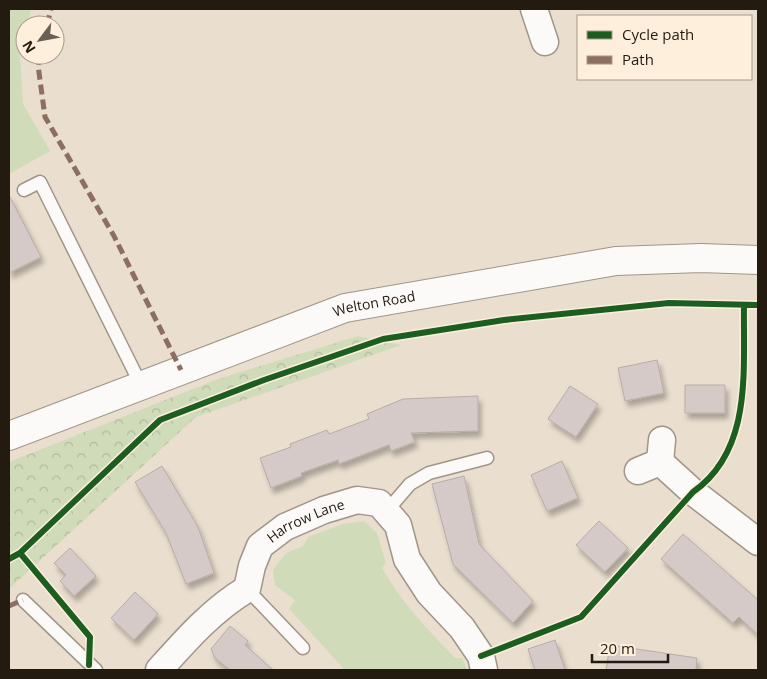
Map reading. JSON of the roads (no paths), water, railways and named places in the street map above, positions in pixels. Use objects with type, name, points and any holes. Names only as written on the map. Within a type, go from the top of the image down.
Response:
[{"type":"street","points":[[534,9],[545,42]]},
{"type":"street","name":"Welton Road","points":[[9,436],[345,308],[616,261],[701,258],[758,260]]},
{"type":"street","points":[[654,458],[693,492],[758,542]]},
{"type":"street","name":"Harrow Lane","points":[[247,589],[252,566],[260,546],[285,527],[356,500],[378,503],[398,525],[407,559],[429,593],[462,628],[481,656],[484,670]]},
{"type":"street","points":[[159,670],[195,631],[226,602],[247,589]]},
{"type":"lane","points":[[24,190],[40,182],[141,385]]},
{"type":"lane","points":[[386,512],[410,484],[429,473],[487,458]]},
{"type":"lane","points":[[247,589],[303,648]]},
{"type":"lane","points":[[23,600],[96,670]]}]
